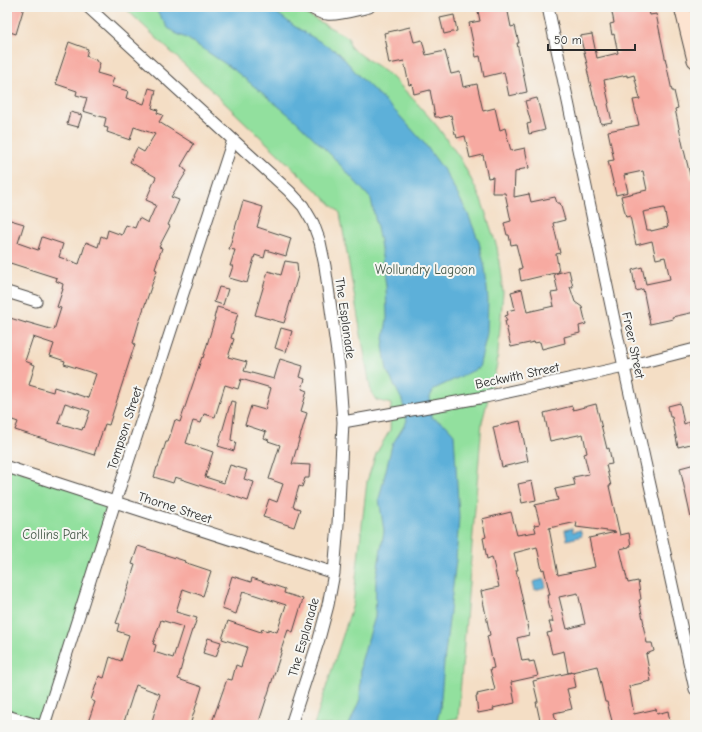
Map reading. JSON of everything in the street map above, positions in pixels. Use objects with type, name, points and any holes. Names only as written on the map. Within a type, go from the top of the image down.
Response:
[{"type":"main road","points":[[682,7],[695,60]]},
{"type":"street","name":"The Esplanade","points":[[88,7],[289,191],[302,206],[313,223],[320,242],[325,266],[339,367],[343,422],[338,517],[334,573],[328,604],[319,639],[292,725]]},
{"type":"street","points":[[309,7],[321,13],[327,14],[369,7]]},
{"type":"street","name":"Freer Street","points":[[548,7],[624,366],[695,689]]},
{"type":"street","name":"Tompson Street","points":[[44,725],[114,502],[233,140]]},
{"type":"street","points":[[7,292],[36,302]]},
{"type":"street","name":"Beckwith Street","points":[[343,422],[485,397],[695,349]]},
{"type":"street","name":"Thorne Street","points":[[7,467],[334,573]]},
{"type":"street","points":[[7,716],[37,725]]},
{"type":"green space","name":"Wollundry Lagoon","points":[[124,7],[293,7],[349,38],[351,48],[390,75],[437,126],[460,158],[482,202],[497,247],[503,292],[497,365],[482,422],[458,718],[448,720],[447,725],[314,725],[353,604],[367,481],[376,454],[390,430],[391,404],[376,400],[371,392],[340,213]]},
{"type":"green space","name":"Collins Park","points":[[7,467],[115,502],[44,725],[7,716]]},
{"type":"water","name":"Wollundry Lagoon","points":[[154,7],[269,7],[294,26],[339,53],[359,76],[398,114],[424,143],[446,173],[468,214],[479,242],[485,268],[488,299],[487,333],[479,368],[434,389],[430,397],[431,417],[446,425],[454,434],[459,517],[456,560],[440,709],[436,725],[349,725],[360,699],[361,662],[375,617],[376,579],[384,531],[379,499],[392,445],[407,421],[402,400],[387,371],[383,346],[387,318],[386,286],[380,242],[371,199],[332,156],[294,119],[233,69],[188,39],[168,28]]},
{"type":"water","points":[[572,528],[573,532],[580,530],[582,536],[567,540],[565,530]]},
{"type":"water","points":[[544,579],[546,587],[535,590],[533,582]]},
{"type":"building","points":[[10,7],[24,7],[16,34],[7,31],[7,16]]},
{"type":"building","points":[[492,7],[507,7],[511,27],[515,26],[527,92],[509,96],[504,72],[484,77],[480,56],[476,57],[469,23],[480,21],[478,11]]},
{"type":"building","points":[[611,7],[648,7],[650,15],[656,14],[672,91],[674,91],[678,108],[675,109],[683,146],[691,179],[695,178],[695,312],[650,324],[643,289],[636,291],[632,270],[642,267],[646,284],[670,279],[665,257],[656,259],[652,241],[636,245],[630,216],[626,217],[621,196],[647,190],[643,171],[624,175],[628,192],[616,195],[608,161],[614,160],[608,131],[639,125],[633,100],[640,99],[634,75],[604,80],[612,122],[601,124],[580,36],[592,34],[597,58],[618,53],[610,24],[614,23]],"holes":[[[664,208],[668,227],[651,231],[647,230],[643,212]]]},
{"type":"building","points":[[454,15],[457,31],[444,34],[440,18]]},
{"type":"building","points":[[410,27],[414,42],[422,40],[426,55],[445,51],[451,74],[460,72],[463,87],[477,84],[483,111],[495,108],[500,130],[505,128],[511,151],[525,148],[529,168],[515,172],[514,197],[529,194],[531,202],[555,197],[557,203],[560,203],[565,220],[553,223],[560,253],[556,254],[559,272],[521,281],[519,269],[522,268],[516,244],[511,245],[504,223],[511,221],[505,193],[492,193],[493,177],[488,178],[483,155],[470,158],[465,136],[457,138],[451,115],[440,118],[435,117],[430,90],[414,94],[412,84],[409,85],[404,61],[389,64],[384,33]]},
{"type":"building","points":[[69,42],[88,49],[86,56],[100,63],[97,73],[114,78],[111,86],[128,91],[126,98],[144,104],[149,88],[156,90],[152,108],[158,110],[157,113],[163,115],[159,122],[194,144],[181,166],[187,171],[171,197],[179,200],[168,225],[170,226],[159,247],[162,248],[155,269],[157,270],[139,322],[133,343],[135,344],[109,425],[105,424],[94,455],[15,430],[18,422],[7,418],[7,317],[54,330],[61,308],[57,307],[63,289],[63,284],[56,281],[57,278],[7,262],[7,219],[24,224],[18,243],[38,250],[42,237],[63,244],[59,257],[79,264],[86,242],[98,247],[101,236],[106,238],[108,230],[122,235],[126,225],[135,228],[139,218],[148,223],[156,205],[146,200],[156,177],[130,162],[137,148],[144,152],[155,134],[134,127],[130,140],[107,132],[108,128],[104,127],[106,118],[83,111],[87,98],[76,95],[77,91],[56,84]],"holes":[[[33,337],[54,344],[50,356],[65,361],[64,364],[96,374],[88,398],[54,387],[53,392],[29,385],[35,365],[25,361]],[[65,403],[90,411],[82,430],[58,423]]]},
{"type":"building","points":[[537,98],[545,130],[529,134],[527,124],[531,123],[525,101]]},
{"type":"building","points":[[70,112],[82,115],[78,127],[67,124]]},
{"type":"building","points":[[243,201],[263,207],[257,227],[291,238],[286,256],[266,250],[264,258],[255,255],[247,283],[229,278],[233,266],[230,266],[235,250],[229,249]]},
{"type":"building","points":[[285,261],[297,263],[298,276],[284,323],[255,315],[268,271],[281,275]]},
{"type":"building","points":[[569,270],[573,287],[570,287],[575,302],[582,307],[586,324],[579,326],[580,333],[564,337],[565,343],[542,349],[540,342],[511,347],[505,316],[508,315],[507,311],[515,309],[511,292],[522,289],[527,312],[554,306],[551,293],[558,292],[554,274]]},
{"type":"building","points":[[219,287],[228,289],[223,305],[214,302]]},
{"type":"building","points":[[217,307],[238,313],[231,338],[234,339],[228,357],[247,362],[244,371],[274,379],[280,359],[303,366],[300,377],[305,379],[302,389],[307,391],[301,411],[307,413],[292,464],[310,465],[309,478],[305,478],[302,487],[299,486],[293,507],[300,509],[294,527],[263,517],[269,499],[277,502],[283,484],[269,479],[280,445],[264,438],[266,432],[245,425],[251,406],[265,410],[271,388],[241,379],[238,389],[225,385],[215,417],[204,414],[201,423],[193,421],[186,443],[213,452],[205,477],[224,483],[230,465],[247,470],[244,479],[254,482],[248,501],[175,477],[173,483],[154,477],[175,420],[180,422],[202,357],[203,358]]},
{"type":"building","points":[[281,328],[292,331],[286,352],[275,348]]},
{"type":"building","points":[[231,401],[236,402],[231,440],[236,442],[234,451],[218,446]]},
{"type":"building","points":[[680,403],[684,424],[689,422],[690,425],[693,425],[695,443],[678,447],[672,417],[670,417],[668,406]]},
{"type":"building","points":[[596,404],[607,449],[609,448],[612,464],[606,465],[620,535],[629,533],[631,546],[620,549],[628,583],[638,581],[641,599],[639,600],[647,643],[652,643],[654,651],[646,654],[651,681],[629,686],[634,714],[656,709],[657,714],[668,711],[670,722],[668,722],[669,725],[613,725],[607,702],[605,702],[597,666],[568,673],[564,651],[552,654],[547,633],[552,632],[549,622],[553,622],[547,595],[550,595],[537,547],[514,553],[529,635],[517,638],[522,661],[534,661],[538,676],[511,682],[515,703],[493,708],[494,710],[478,713],[477,694],[495,690],[490,669],[494,668],[487,636],[490,635],[481,591],[499,587],[492,557],[487,559],[483,538],[486,537],[482,519],[511,512],[517,535],[536,532],[534,525],[540,524],[535,505],[558,500],[555,489],[575,485],[573,477],[589,474],[584,454],[587,453],[583,434],[550,441],[544,413],[572,406],[573,410]],"holes":[[[577,522],[576,527],[616,532],[589,538],[595,567],[558,575],[549,528]],[[578,593],[585,624],[567,629],[559,597]]]},
{"type":"building","points":[[520,421],[528,461],[502,467],[493,427]]},
{"type":"building","points":[[695,464],[695,518],[691,518],[680,468]]},
{"type":"building","points":[[532,481],[536,500],[522,503],[518,484]]},
{"type":"building","points":[[138,546],[211,571],[203,596],[183,589],[176,612],[197,618],[182,661],[178,679],[202,687],[190,725],[166,725],[152,721],[160,694],[136,685],[123,725],[87,725],[95,702],[91,700],[99,676],[104,678],[110,657],[121,661],[129,635],[117,631],[119,624],[116,623],[135,565],[132,564]],"holes":[[[161,620],[183,627],[173,658],[154,652],[156,645],[153,644]]]},
{"type":"building","points":[[232,576],[251,582],[252,578],[285,589],[284,593],[303,599],[293,632],[288,630],[258,725],[211,725],[227,679],[232,680],[236,665],[241,667],[247,647],[222,639],[228,621],[261,632],[262,629],[268,631],[268,629],[277,632],[286,605],[243,591],[236,614],[222,609]]},
{"type":"building","points":[[208,638],[221,642],[216,657],[203,653]]},
{"type":"building","points":[[573,672],[576,687],[567,689],[572,709],[554,713],[557,725],[541,725],[533,681]]}]
